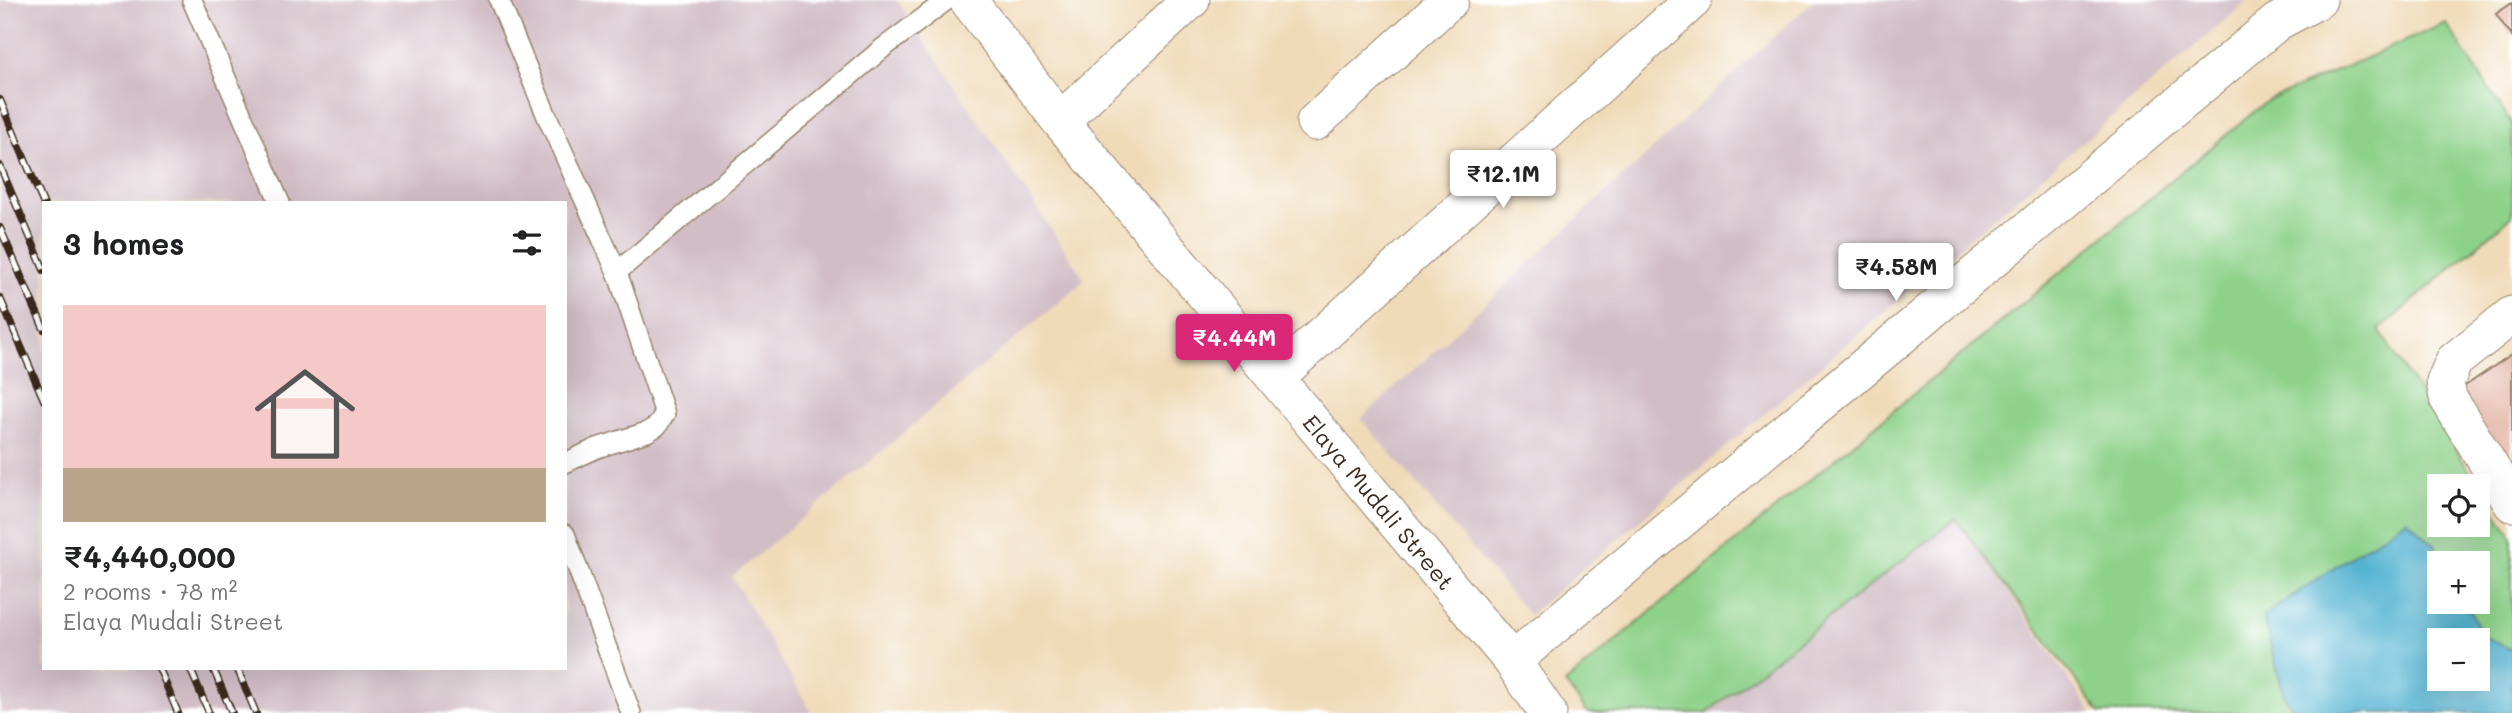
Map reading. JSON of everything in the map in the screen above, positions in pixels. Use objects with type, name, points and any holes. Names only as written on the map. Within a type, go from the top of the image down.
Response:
[{"type":"street","name":"Elaya Mudali Street","points":[[968,0],[1059,121],[1512,662],[1548,713]]},
{"type":"street","points":[[1059,121],[1191,0]]},
{"type":"street","points":[[1315,122],[1450,0]]},
{"type":"street","points":[[1275,378],[1693,0]]},
{"type":"street","points":[[1512,662],[2277,22],[2318,0]]},
{"type":"street","points":[[2512,315],[2454,361],[2445,382],[2448,398],[2512,503]]},
{"type":"lane","points":[[192,0],[279,201]]},
{"type":"lane","points":[[499,0],[546,114],[617,272],[664,414],[657,426],[647,432],[567,462]]},
{"type":"lane","points":[[617,272],[883,48],[947,0]]},
{"type":"lane","points":[[567,539],[631,713]]},
{"type":"shaded area","points":[[0,0],[897,0],[1085,280],[732,577],[812,713],[0,713]]},
{"type":"shaded area","points":[[1814,0],[2249,0],[1529,615],[1361,419]]},
{"type":"shaded area","points":[[1957,519],[2092,713],[1706,713]]},
{"type":"green space","points":[[2446,23],[2512,124],[2512,216],[2379,330],[2472,474],[2427,474],[2427,537],[2490,537],[2490,503],[2512,537],[2512,713],[2100,713],[1956,519],[1706,713],[1588,713],[1565,683],[2267,101]]},
{"type":"water","points":[[2407,519],[2435,546],[2435,551],[2427,551],[2427,614],[2472,614],[2479,628],[2427,628],[2427,691],[2490,691],[2490,639],[2512,650],[2512,713],[2296,713],[2285,698],[2263,616]]},
{"type":"building","points":[[2512,3],[2512,37],[2496,14]]},
{"type":"building","points":[[2512,354],[2512,471],[2458,391]]},
{"type":"railway","points":[[0,100],[42,201]]},
{"type":"railway","points":[[0,166],[42,265]]},
{"type":"railway","points":[[0,228],[42,324]]},
{"type":"railway","points":[[0,298],[42,395]]},
{"type":"railway","points":[[160,670],[178,713]]},
{"type":"railway","points":[[191,670],[209,713]]},
{"type":"railway","points":[[214,670],[232,713]]},
{"type":"railway","points":[[238,670],[256,713]]}]
